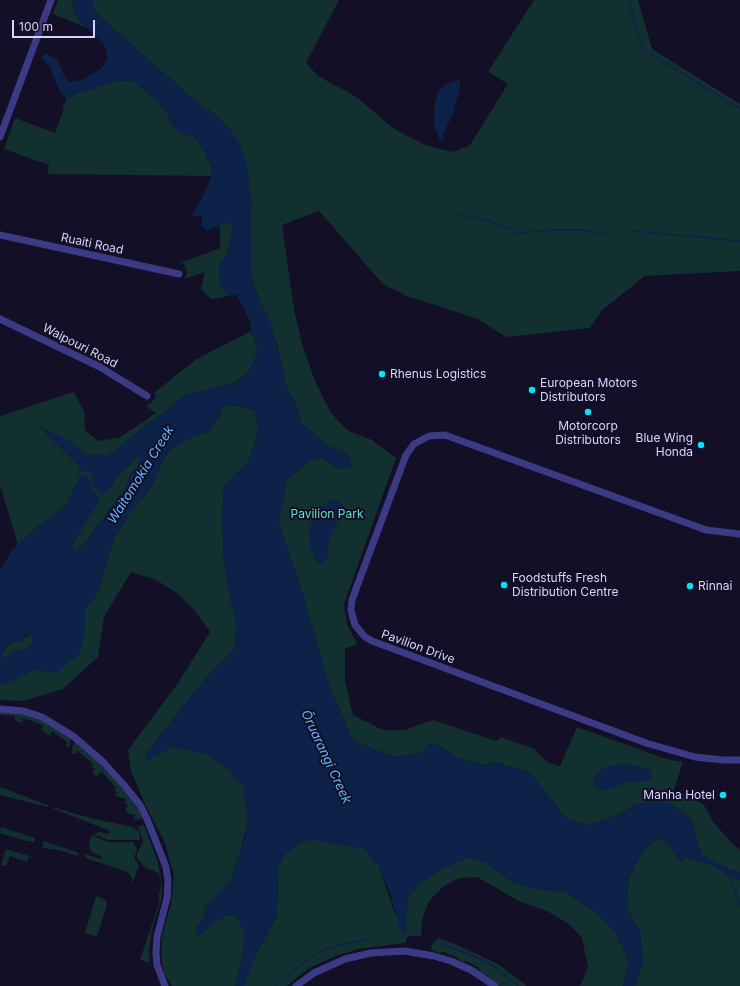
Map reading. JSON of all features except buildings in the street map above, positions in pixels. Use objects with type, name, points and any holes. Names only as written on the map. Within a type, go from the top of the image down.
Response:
[{"type":"street","points":[[0,137],[51,0]]},
{"type":"street","name":"Ruaiti Road","points":[[0,235],[179,274]]},
{"type":"street","name":"Waipouri Road","points":[[0,319],[100,367],[147,396]]},
{"type":"street","name":"Pavilion Drive","points":[[740,534],[706,530],[446,435],[429,436],[414,444],[406,454],[354,595],[351,610],[355,625],[364,636],[372,641],[646,742],[695,756],[723,760],[740,760]]},
{"type":"street","points":[[0,708],[24,711],[42,717],[73,736],[103,762],[140,805],[148,819],[166,867],[168,881],[167,898],[157,936],[156,953],[157,965],[165,986]]},
{"type":"street","points":[[296,986],[314,974],[345,959],[370,953],[393,951],[421,953],[451,961],[470,970],[495,986]]},
{"type":"green space","points":[[58,0],[73,0],[72,6],[78,19],[87,28],[53,14]]},
{"type":"green space","name":"Pavilion Park","points":[[93,0],[339,0],[306,63],[318,76],[358,98],[394,129],[428,146],[453,152],[470,145],[508,84],[488,72],[534,0],[638,0],[652,49],[740,104],[740,271],[645,276],[601,311],[590,328],[506,337],[478,319],[407,296],[383,284],[319,211],[282,225],[294,309],[302,344],[315,381],[330,411],[338,421],[349,431],[372,440],[396,458],[344,604],[347,624],[357,644],[345,649],[345,682],[353,715],[383,730],[404,730],[433,720],[496,741],[501,737],[534,749],[547,762],[560,766],[577,727],[666,759],[683,762],[674,790],[694,798],[704,805],[713,822],[740,850],[740,873],[702,855],[695,836],[694,826],[690,818],[672,805],[642,803],[615,816],[587,826],[566,818],[530,773],[495,762],[485,765],[471,762],[456,757],[439,746],[419,754],[393,757],[353,741],[329,685],[300,585],[278,522],[287,480],[311,459],[322,458],[341,470],[350,456],[328,446],[302,423],[294,399],[287,390],[277,344],[251,278],[250,190],[215,114],[199,104],[100,17],[93,8]]},
{"type":"green space","points":[[118,80],[133,81],[154,98],[167,113],[171,124],[182,134],[191,135],[198,141],[211,165],[211,176],[47,174],[49,165],[4,149],[15,118],[55,133],[64,109],[62,108],[67,99],[77,93]]},
{"type":"green space","points":[[227,223],[233,227],[229,248],[224,259],[220,262],[219,270],[219,278],[228,296],[211,299],[201,289],[205,272],[184,279],[187,273],[186,268],[183,263],[180,263],[220,248],[220,230],[219,227],[216,226]]},
{"type":"green space","points":[[251,331],[257,349],[257,354],[248,373],[232,384],[184,395],[165,412],[143,427],[116,450],[107,455],[89,455],[61,436],[40,427],[78,465],[79,470],[90,472],[92,476],[92,483],[111,487],[116,478],[137,457],[141,455],[140,464],[137,469],[130,474],[127,487],[82,546],[78,549],[74,549],[72,546],[86,521],[91,487],[89,481],[79,476],[79,479],[65,506],[35,529],[18,545],[0,485],[0,416],[74,392],[84,411],[85,430],[98,441],[119,438],[156,413],[146,406],[152,402],[156,396],[154,393],[195,360]]},
{"type":"green space","points":[[224,405],[239,406],[255,411],[258,431],[248,464],[236,473],[224,487],[222,517],[224,560],[237,626],[234,649],[210,673],[147,752],[146,759],[174,747],[204,753],[223,764],[244,787],[248,822],[230,882],[205,907],[204,918],[196,928],[198,935],[218,920],[225,916],[232,915],[238,919],[245,933],[242,960],[235,986],[172,986],[164,973],[161,955],[162,935],[171,905],[174,876],[165,843],[144,802],[131,771],[128,750],[178,683],[210,632],[195,611],[177,593],[156,580],[131,572],[104,617],[98,657],[63,689],[23,701],[0,700],[0,685],[35,669],[56,673],[85,634],[85,610],[99,590],[113,541],[130,512],[150,490],[164,458],[178,443],[208,431],[218,418]]},
{"type":"green space","points":[[30,634],[32,635],[33,639],[26,650],[12,653],[9,657],[3,657],[2,653],[11,642],[21,641]]},
{"type":"green space","points":[[0,710],[34,716],[55,727],[71,739],[69,747],[65,746],[68,743],[52,731],[50,735],[44,733],[41,729],[43,725],[23,718],[22,723],[15,721],[15,716],[0,715]]},
{"type":"green space","points":[[74,742],[113,777],[140,812],[142,817],[141,819],[134,820],[135,815],[125,812],[128,804],[124,803],[126,799],[115,796],[117,792],[114,791],[116,788],[102,772],[97,776],[93,774],[94,768],[91,767],[93,764],[78,751],[75,754],[71,753]]},
{"type":"green space","points":[[0,787],[50,806],[47,807],[0,795]]},
{"type":"green space","points":[[53,807],[90,818],[133,827],[139,832],[140,839],[108,840],[93,834],[100,832],[109,834],[110,831],[54,809]]},
{"type":"green space","points":[[144,825],[158,862],[162,886],[161,901],[152,929],[149,951],[150,963],[140,960],[160,900],[158,899],[161,883],[159,873],[146,868],[137,859],[137,854],[143,841],[137,827]]},
{"type":"green space","points":[[1,827],[35,838],[34,842],[0,833]]},
{"type":"green space","points":[[92,835],[108,842],[134,843],[137,850],[134,858],[139,865],[132,884],[132,877],[127,872],[86,858],[84,854],[101,859],[102,857],[93,853],[90,849],[89,841]]},
{"type":"green space","points":[[659,838],[668,843],[680,862],[687,857],[714,866],[740,880],[740,986],[635,986],[643,963],[640,932],[626,907],[629,878],[643,850]]},
{"type":"green space","points":[[310,839],[363,848],[379,866],[395,914],[398,913],[408,897],[423,881],[444,868],[469,857],[487,863],[511,881],[536,889],[564,892],[592,909],[614,930],[629,961],[623,986],[580,986],[588,967],[582,938],[569,924],[547,911],[519,901],[477,877],[460,878],[445,885],[429,901],[422,920],[421,936],[408,936],[405,943],[359,949],[336,956],[309,968],[287,986],[243,986],[255,956],[276,918],[278,897],[277,869],[286,852]]},
{"type":"green space","points":[[44,841],[79,853],[78,856],[58,850],[42,848]]},
{"type":"green space","points":[[6,849],[32,857],[29,857],[27,862],[10,856],[6,867],[1,865]]},
{"type":"green space","points":[[96,896],[106,900],[107,904],[97,937],[85,933]]},
{"type":"green space","points":[[438,938],[498,964],[527,986],[500,986],[480,971],[479,968],[466,961],[464,962],[443,952],[439,953],[431,950],[432,945]]},
{"type":"water","points":[[73,0],[93,0],[93,8],[100,17],[199,104],[215,114],[227,125],[240,145],[248,169],[250,190],[251,278],[271,324],[287,390],[294,399],[302,423],[328,446],[350,456],[352,466],[341,470],[322,458],[311,459],[287,480],[278,522],[300,585],[329,685],[353,741],[393,757],[419,754],[429,743],[439,746],[456,757],[471,762],[485,765],[495,762],[530,773],[566,818],[587,826],[615,816],[642,803],[659,801],[672,805],[690,818],[694,826],[695,836],[702,855],[740,873],[740,880],[714,866],[688,857],[681,863],[668,843],[659,838],[643,850],[629,878],[626,907],[640,932],[643,963],[635,986],[623,986],[629,961],[614,930],[592,909],[564,892],[536,889],[511,881],[487,863],[469,857],[444,868],[423,881],[408,897],[406,934],[402,932],[399,927],[391,896],[379,866],[363,848],[310,839],[286,852],[277,869],[278,897],[276,918],[255,956],[243,986],[235,986],[242,960],[245,933],[238,919],[232,915],[225,916],[198,935],[196,928],[204,918],[205,907],[230,882],[244,840],[248,822],[244,787],[223,764],[204,753],[174,747],[146,760],[147,752],[210,673],[234,649],[237,626],[224,560],[222,516],[224,487],[236,473],[248,464],[258,431],[255,411],[239,406],[224,405],[218,418],[208,431],[178,443],[164,458],[150,490],[130,512],[113,541],[99,590],[85,610],[85,634],[80,653],[56,673],[35,669],[0,685],[0,571],[11,551],[35,529],[65,506],[79,479],[78,475],[88,476],[91,487],[100,499],[72,546],[74,549],[78,549],[82,546],[127,487],[130,474],[137,469],[140,464],[141,455],[137,457],[116,478],[111,487],[101,496],[92,483],[92,476],[90,473],[79,470],[78,465],[39,427],[61,436],[89,455],[107,455],[116,450],[143,427],[165,412],[184,395],[232,384],[242,378],[248,373],[257,354],[250,321],[237,295],[228,296],[219,278],[220,262],[224,259],[229,248],[233,227],[227,223],[224,223],[206,231],[202,226],[202,216],[192,216],[206,190],[211,176],[211,165],[198,141],[191,135],[182,134],[177,131],[171,124],[167,113],[154,98],[133,81],[118,80],[77,93],[67,99],[60,92],[49,65],[42,59],[45,53],[56,59],[59,62],[63,74],[70,82],[82,80],[101,69],[108,58],[104,44],[78,19],[72,5]],"holes":[[[26,635],[32,635],[33,639],[26,650],[17,650],[9,657],[3,657],[2,652],[8,644],[11,642],[21,642]]]},
{"type":"water","points":[[460,80],[460,88],[452,116],[443,134],[443,141],[439,139],[434,124],[435,102],[438,93],[444,85]]},
{"type":"water","points":[[331,500],[338,501],[343,506],[342,512],[329,541],[327,559],[320,565],[316,561],[310,547],[309,531],[314,516],[323,504]]},
{"type":"water","points":[[625,764],[640,766],[648,769],[652,772],[651,778],[648,781],[629,782],[603,791],[597,789],[594,785],[593,779],[597,773],[605,767]]},
{"type":"waterway","points":[[629,0],[641,46],[740,109]]},
{"type":"waterway","points":[[452,213],[487,220],[518,233],[583,230],[608,234]]},
{"type":"waterway","points":[[633,231],[740,241]]},
{"type":"waterway","points":[[730,875],[740,905]]},
{"type":"waterway","points":[[276,986],[287,975],[319,952],[338,945],[369,939]]},
{"type":"waterway","points":[[441,944],[476,957],[495,967],[518,986]]},
{"type":"place","name":"Rhenus Logistics","points":[[382,374]]},
{"type":"place","name":"European Motors Distributors","points":[[532,390]]},
{"type":"place","name":"Motorcorp Distributors","points":[[588,412]]},
{"type":"place","name":"Blue Wing Honda","points":[[701,445]]},
{"type":"place","name":"Foodstuffs Fresh Distribution Centre","points":[[504,585]]},
{"type":"place","name":"Rinnai","points":[[690,586]]},
{"type":"place","name":"Manha Hotel","points":[[723,795]]},
{"type":"water label","name":"Waitomokia Creek","points":[[141,475]]},
{"type":"water label","name":"Ōruarangi Creek","points":[[326,757]]}]
